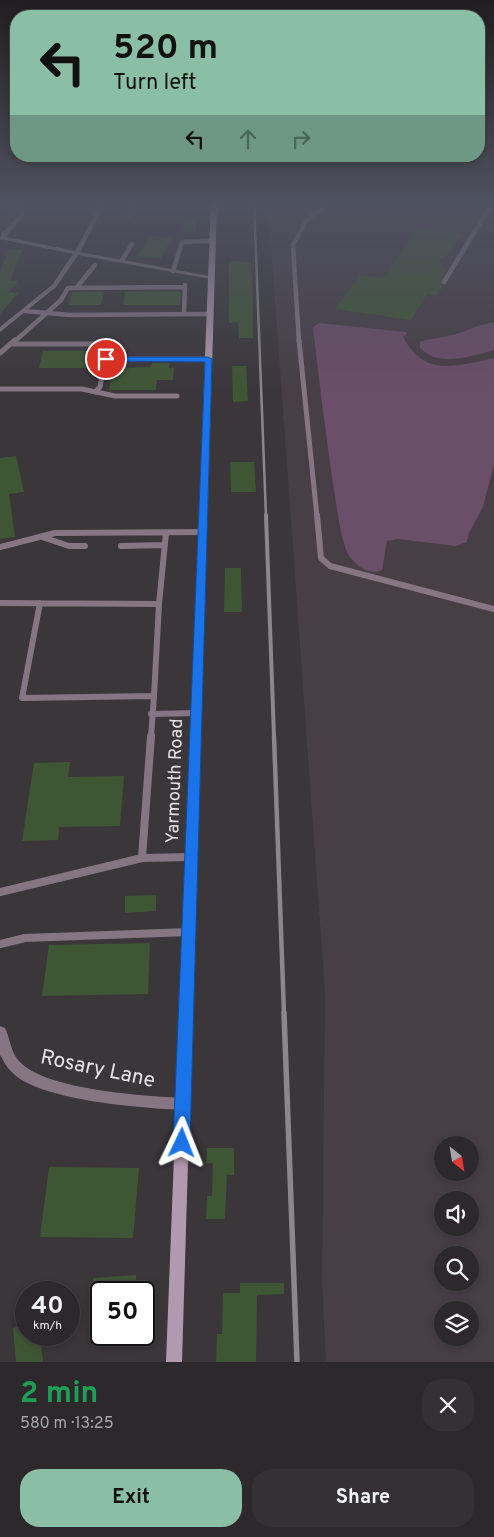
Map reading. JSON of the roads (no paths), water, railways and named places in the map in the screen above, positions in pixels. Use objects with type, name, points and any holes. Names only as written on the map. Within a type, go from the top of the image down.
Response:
[{"type":"main road","name":"Yarmouth Road","points":[[174,1362],[211,266]]},
{"type":"street","points":[[0,330],[54,286],[68,266]]},
{"type":"street","points":[[150,266],[211,277]]},
{"type":"street","name":"Rosary Lane","points":[[0,1032],[10,1061],[23,1073],[49,1084],[128,1100],[183,1104]]},
{"type":"lane","points":[[76,287],[95,266]]},
{"type":"lane","points":[[173,270],[174,266]]},
{"type":"lane","points":[[294,266],[298,336],[321,558],[330,566],[338,569],[494,609]]},
{"type":"lane","points":[[444,282],[454,266]]},
{"type":"lane","points":[[0,353],[62,300],[65,289],[76,287],[184,286],[184,314]]},
{"type":"lane","points":[[24,311],[46,314],[210,314]]},
{"type":"lane","points":[[10,344],[108,344],[100,387],[95,392]]},
{"type":"lane","points":[[106,359],[208,359]]},
{"type":"lane","points":[[0,389],[82,389],[115,396],[177,396]]},
{"type":"lane","points":[[0,548],[55,533],[203,532]]},
{"type":"lane","points":[[142,858],[159,604],[166,533]]},
{"type":"lane","points":[[41,537],[69,546],[85,546]]},
{"type":"lane","points":[[121,546],[165,545]]},
{"type":"lane","points":[[0,603],[159,604]]},
{"type":"lane","points":[[40,603],[22,698],[154,696]]},
{"type":"lane","points":[[152,714],[196,713]]},
{"type":"lane","points":[[0,892],[142,858],[192,858]]},
{"type":"lane","points":[[0,944],[25,938],[189,932]]},
{"type":"railway","points":[[256,266],[266,517]]},
{"type":"railway","points":[[266,515],[274,737]]},
{"type":"railway","points":[[274,736],[284,1014]]},
{"type":"railway","points":[[284,1013],[297,1362]]}]
